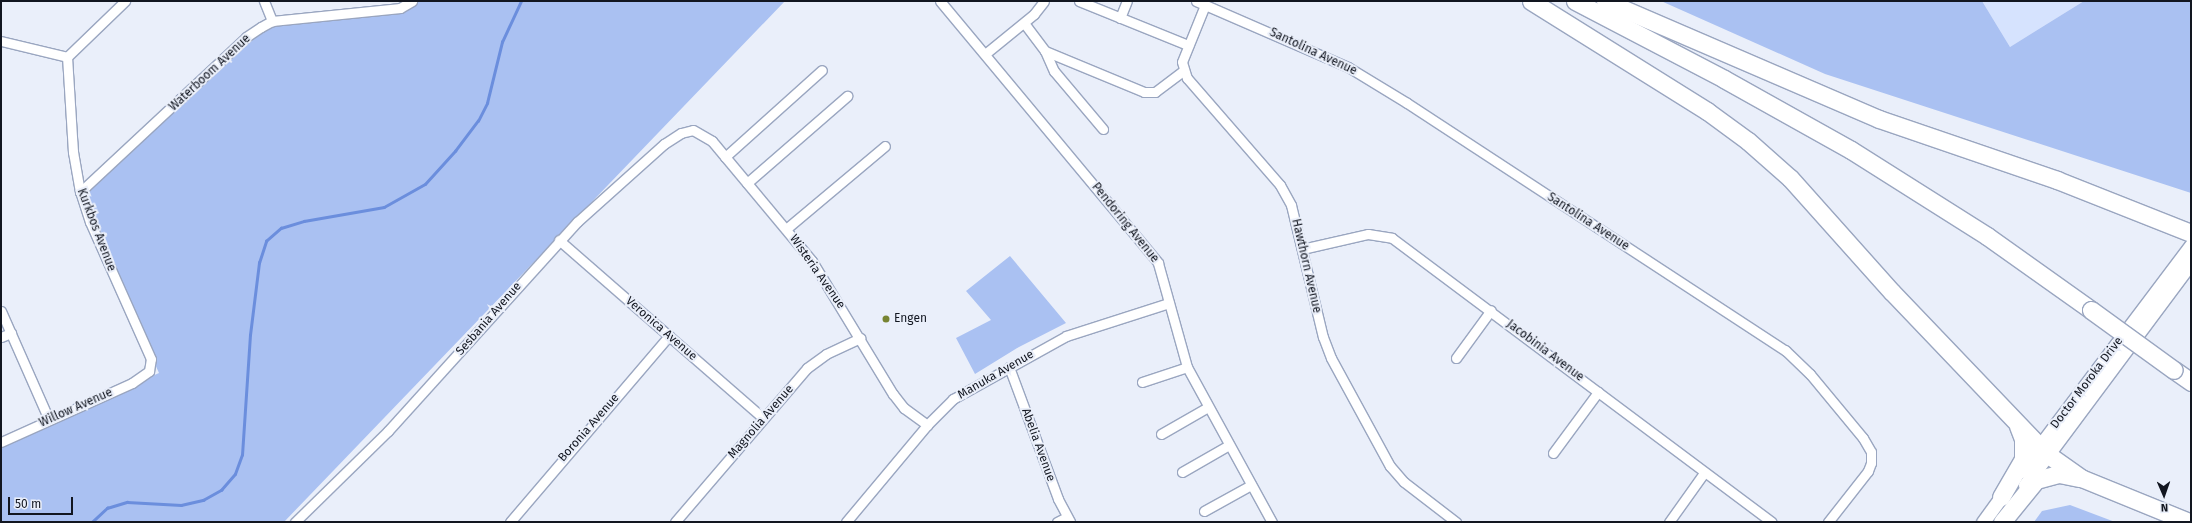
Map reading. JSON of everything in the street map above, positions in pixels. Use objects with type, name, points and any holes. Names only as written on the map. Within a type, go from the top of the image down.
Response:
[{"type":"highway","points":[[1531,1],[1707,111],[1748,141],[1790,178],[1892,292],[2017,425],[2043,450],[2081,478]]},
{"type":"highway","points":[[1575,1],[1724,79],[1851,150],[1987,236],[2191,382]]},
{"type":"highway","points":[[1605,1],[1879,119],[2057,180],[2191,233]]},
{"type":"highway","points":[[2001,497],[2022,459],[2023,439],[2017,425]]},
{"type":"highway","points":[[2002,522],[2036,480],[2059,474],[2081,478],[2189,522]]},
{"type":"main road","name":"Doctor Moroka Drive","points":[[1998,522],[2043,450],[2191,245]]},
{"type":"main road","name":"Doctor Moroka Drive","points":[[1983,522],[2001,497],[2043,450],[2191,262]]},
{"type":"street","points":[[1,41],[67,57],[125,1]]},
{"type":"street","points":[[264,1],[272,21]]},
{"type":"street","name":"Waterboom Avenue","points":[[80,192],[246,37],[272,21],[400,8],[412,1]]},
{"type":"street","name":"Pendoring Avenue","points":[[940,1],[1158,263],[1186,367],[1272,522]]},
{"type":"street","points":[[985,54],[1024,23],[1044,1]]},
{"type":"street","points":[[1079,1],[1188,46]]},
{"type":"street","points":[[1120,18],[1127,1]]},
{"type":"street","name":"Santolina Avenue","points":[[1196,1],[1348,67],[1407,103],[1785,350],[1810,374],[1863,438],[1870,452],[1868,471],[1828,522]]},
{"type":"street","points":[[1045,51],[1144,92],[1155,92],[1184,70],[1182,62],[1205,5]]},
{"type":"street","points":[[1024,23],[1045,51],[1054,71],[1103,128]]},
{"type":"street","name":"Kurkbos Avenue","points":[[67,57],[70,71],[73,152],[80,192],[90,222],[146,346],[151,359],[149,371]]},
{"type":"street","points":[[725,157],[822,70]]},
{"type":"street","name":"Hawthorn Avenue","points":[[1184,70],[1187,78],[1285,194],[1291,204],[1323,337],[1331,358],[1390,466],[1404,482],[1456,522]]},
{"type":"street","points":[[748,183],[847,96]]},
{"type":"street","name":"Wisteria Avenue","points":[[693,130],[710,138],[786,229],[828,282],[893,394],[904,408],[927,425]]},
{"type":"street","name":"Sesbania Avenue","points":[[295,522],[388,431],[449,366],[559,240],[664,144],[681,133],[693,130]]},
{"type":"street","points":[[786,229],[885,146]]},
{"type":"street","name":"Jacobinia Avenue","points":[[1302,249],[1368,234],[1392,238],[1491,310],[1704,473],[1771,522]]},
{"type":"street","name":"Veronica Avenue","points":[[559,240],[763,418]]},
{"type":"street","name":"Manuka Avenue","points":[[846,522],[927,425],[953,399],[1066,336],[1170,303]]},
{"type":"street","points":[[1456,358],[1491,310]]},
{"type":"street","points":[[1,311],[49,420]]},
{"type":"street","points":[[1,337],[11,333]]},
{"type":"street","name":"Boronia Avenue","points":[[510,522],[669,336]]},
{"type":"street","name":"Magnolia Avenue","points":[[675,522],[807,368],[826,354],[860,338]]},
{"type":"street","name":"Abelia Avenue","points":[[1009,367],[1068,519]]},
{"type":"street","points":[[1142,382],[1186,367]]},
{"type":"street","name":"Willow Avenue","points":[[1,442],[132,383],[149,371]]},
{"type":"street","points":[[1553,453],[1598,392]]},
{"type":"street","points":[[1161,434],[1208,407]]},
{"type":"street","points":[[1182,472],[1229,445]]},
{"type":"street","points":[[1668,522],[1704,473]]},
{"type":"street","points":[[1204,511],[1251,485]]},
{"type":"street","points":[[303,515],[310,522]]},
{"type":"street","points":[[1057,522],[1068,519]]},
{"type":"shaded area","points":[[410,1],[785,1],[284,522],[1,522],[1,444],[159,373],[80,199],[268,19],[404,6]]},
{"type":"shaded area","points":[[1661,1],[1982,1],[2010,47],[2084,1],[2191,1],[2191,193],[1825,74]]},
{"type":"shaded area","points":[[1982,1],[2084,1],[2010,47]]},
{"type":"shaded area","points":[[1010,256],[1066,323],[1019,347],[975,374],[956,338],[991,320],[966,291]]},
{"type":"shaded area","points":[[2070,505],[2115,522],[2034,522],[2042,511]]},
{"type":"waterway","points":[[92,522],[107,508],[127,502],[181,505],[203,500],[221,490],[235,474],[242,455],[250,335],[259,263],[266,241],[281,228],[304,221],[384,207],[425,184],[455,151],[478,121],[487,103],[502,42],[521,1]]},
{"type":"place","name":"Engen","points":[[886,319]]}]
